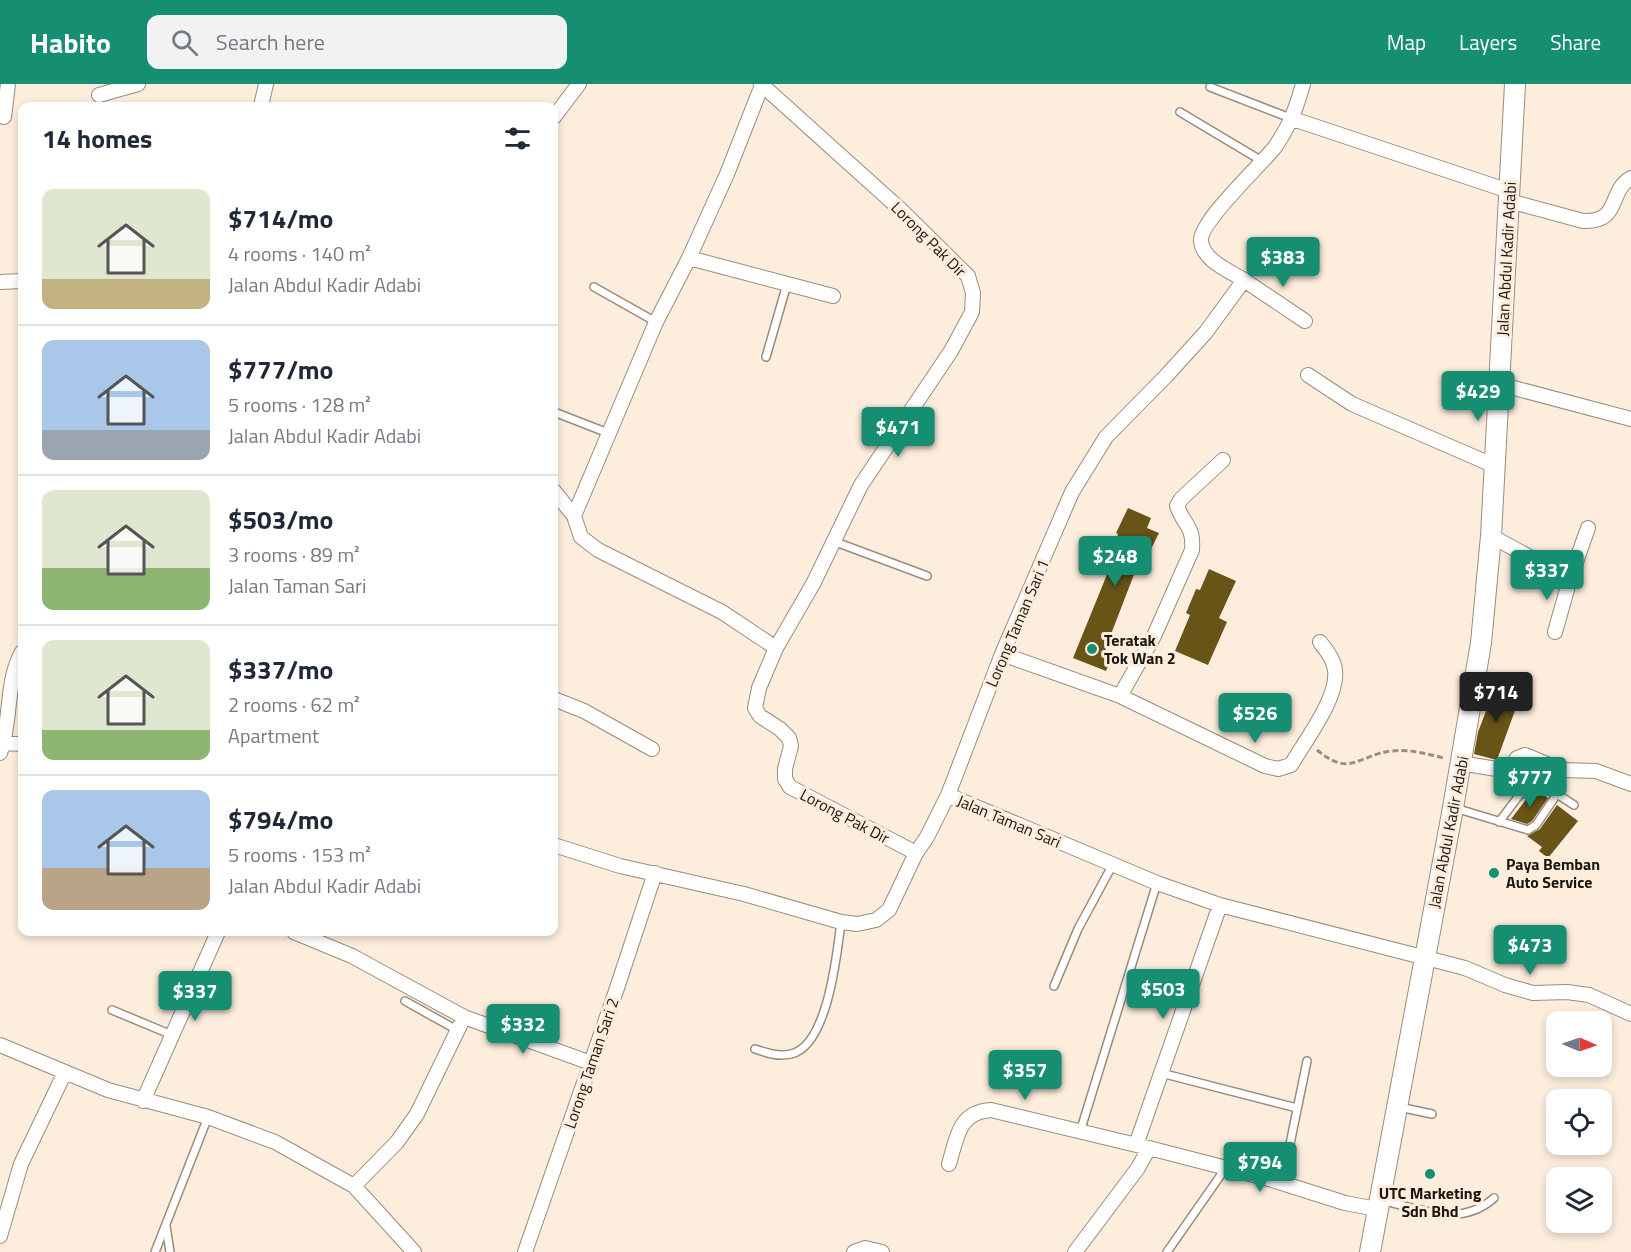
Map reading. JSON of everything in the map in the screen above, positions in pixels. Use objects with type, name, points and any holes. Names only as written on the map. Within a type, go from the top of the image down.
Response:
[{"type":"main road","name":"Jalan Abdul Kadir Adabi","points":[[1370,1252],[1453,807],[1481,643],[1495,466],[1509,196],[1511,86]]},
{"type":"street","points":[[4,117],[8,84]]},
{"type":"street","points":[[99,95],[138,84]]},
{"type":"street","points":[[262,102],[266,84]]},
{"type":"street","points":[[558,112],[579,84]]},
{"type":"street","name":"Lorong Pak Dir","points":[[574,516],[656,322],[689,258],[727,174],[762,84],[901,210],[968,276],[973,293],[972,312],[951,351],[861,484],[813,584],[776,648],[759,688],[755,708],[760,716],[789,738],[791,746],[785,779],[790,787],[916,853]]},
{"type":"street","points":[[1303,84],[1293,119],[1274,148],[1216,213],[1205,228],[1201,240],[1206,256],[1305,321]]},
{"type":"street","points":[[1293,119],[1583,221],[1596,222],[1607,215],[1622,187],[1631,178]]},
{"type":"street","points":[[689,258],[833,296]]},
{"type":"street","name":"Lorong Taman Sari 1","points":[[948,795],[1002,654],[1072,492],[1106,437],[1206,332],[1244,280]]},
{"type":"street","points":[[0,282],[18,281]]},
{"type":"street","points":[[1308,375],[1352,404],[1495,466]]},
{"type":"street","points":[[1499,384],[1631,419]]},
{"type":"street","points":[[1120,696],[1154,636],[1192,549],[1193,537],[1190,527],[1179,513],[1177,506],[1181,499],[1223,460]]},
{"type":"street","points":[[558,496],[574,516],[581,537],[598,550],[722,612],[776,648]]},
{"type":"street","points":[[1555,632],[1588,528]]},
{"type":"street","points":[[1491,536],[1570,579]]},
{"type":"street","points":[[1002,654],[1120,696],[1265,766],[1278,770],[1291,765],[1331,697],[1335,683],[1335,668],[1330,655],[1320,642]]},
{"type":"street","points":[[18,665],[11,689],[1,746],[18,744]]},
{"type":"street","points":[[558,701],[584,711],[652,749]]},
{"type":"street","points":[[1460,763],[1509,771],[1517,758],[1525,754],[1561,770],[1596,771],[1631,784]]},
{"type":"street","name":"Jalan Taman Sari","points":[[558,846],[620,866],[744,894],[842,922],[857,924],[876,920],[889,909],[948,795],[1157,883],[1220,905],[1465,968],[1505,985],[1533,993],[1567,992],[1589,995],[1631,1014]]},
{"type":"street","name":"Lorong Taman Sari 2","points":[[525,1252],[655,873]]},
{"type":"street","points":[[1074,1252],[1137,1168],[1161,1073],[1220,905]]},
{"type":"street","points":[[143,1101],[216,936]]},
{"type":"street","points":[[304,936],[352,956],[465,1017],[591,1063]]},
{"type":"street","points":[[354,1186],[397,1142],[417,1114],[465,1017]]},
{"type":"street","points":[[0,1045],[108,1090],[208,1117],[275,1142],[354,1186],[414,1252]]},
{"type":"street","points":[[0,1236],[21,1164],[65,1072]]},
{"type":"street","points":[[949,1164],[961,1126],[967,1118],[975,1112],[991,1110],[1142,1146],[1282,1183],[1346,1203],[1378,1205]]},
{"type":"street","points":[[854,1252],[865,1248],[882,1252]]},
{"type":"lane","points":[[1210,87],[1293,119]]},
{"type":"lane","points":[[1180,112],[1262,161]]},
{"type":"lane","points":[[766,357],[787,284]]},
{"type":"lane","points":[[594,286],[656,322]]},
{"type":"lane","points":[[558,414],[608,433]]},
{"type":"lane","points":[[833,541],[927,576]]},
{"type":"lane","points":[[1509,771],[1557,794],[1574,805]]},
{"type":"lane","points":[[1499,822],[1530,781]]},
{"type":"lane","points":[[1453,807],[1523,830],[1532,828],[1557,794]]},
{"type":"lane","points":[[1054,986],[1078,929],[1113,864]]},
{"type":"lane","points":[[1080,1132],[1157,883]]},
{"type":"lane","points":[[755,1048],[775,1055],[783,1055],[792,1054],[806,1045],[819,1023],[830,996],[842,922]]},
{"type":"lane","points":[[405,1001],[457,1030]]},
{"type":"lane","points":[[112,1010],[172,1035]]},
{"type":"lane","points":[[1282,1183],[1307,1061]]},
{"type":"lane","points":[[1161,1073],[1297,1108]]},
{"type":"lane","points":[[1396,1107],[1432,1114]]},
{"type":"lane","points":[[155,1252],[208,1117]]},
{"type":"lane","points":[[1167,1252],[1225,1169]]},
{"type":"lane","points":[[1378,1205],[1402,1204],[1426,1212],[1446,1215],[1467,1213],[1483,1207],[1494,1198]]},
{"type":"lane","points":[[166,1226],[171,1252]]},
{"type":"path","points":[[1330,760],[1342,765],[1394,750],[1428,754],[1460,763]]},
{"type":"building","points":[[1128,508],[1151,518],[1147,528],[1159,533],[1151,549],[1145,546],[1108,642],[1104,655],[1111,658],[1106,671],[1073,658],[1108,572],[1104,570],[1118,534],[1116,533]]},
{"type":"building","points":[[1209,569],[1236,581],[1219,618],[1227,622],[1208,665],[1175,651],[1190,615],[1186,613],[1196,589],[1200,590]]},
{"type":"building","points":[[1496,685],[1521,694],[1497,760],[1474,754],[1478,732]]},
{"type":"building","points":[[1534,789],[1548,798],[1532,821],[1527,824],[1511,819]]},
{"type":"building","points":[[1557,805],[1578,821],[1548,858],[1539,851],[1542,847],[1527,836],[1540,829]]},
{"type":"place","name":"Teratak Tok Wan 2","points":[[1092,649]]},
{"type":"place","name":"Paya Bemban Auto Service","points":[[1494,873]]},
{"type":"place","name":"UTC Marketing Sdn Bhd","points":[[1430,1174]]}]
